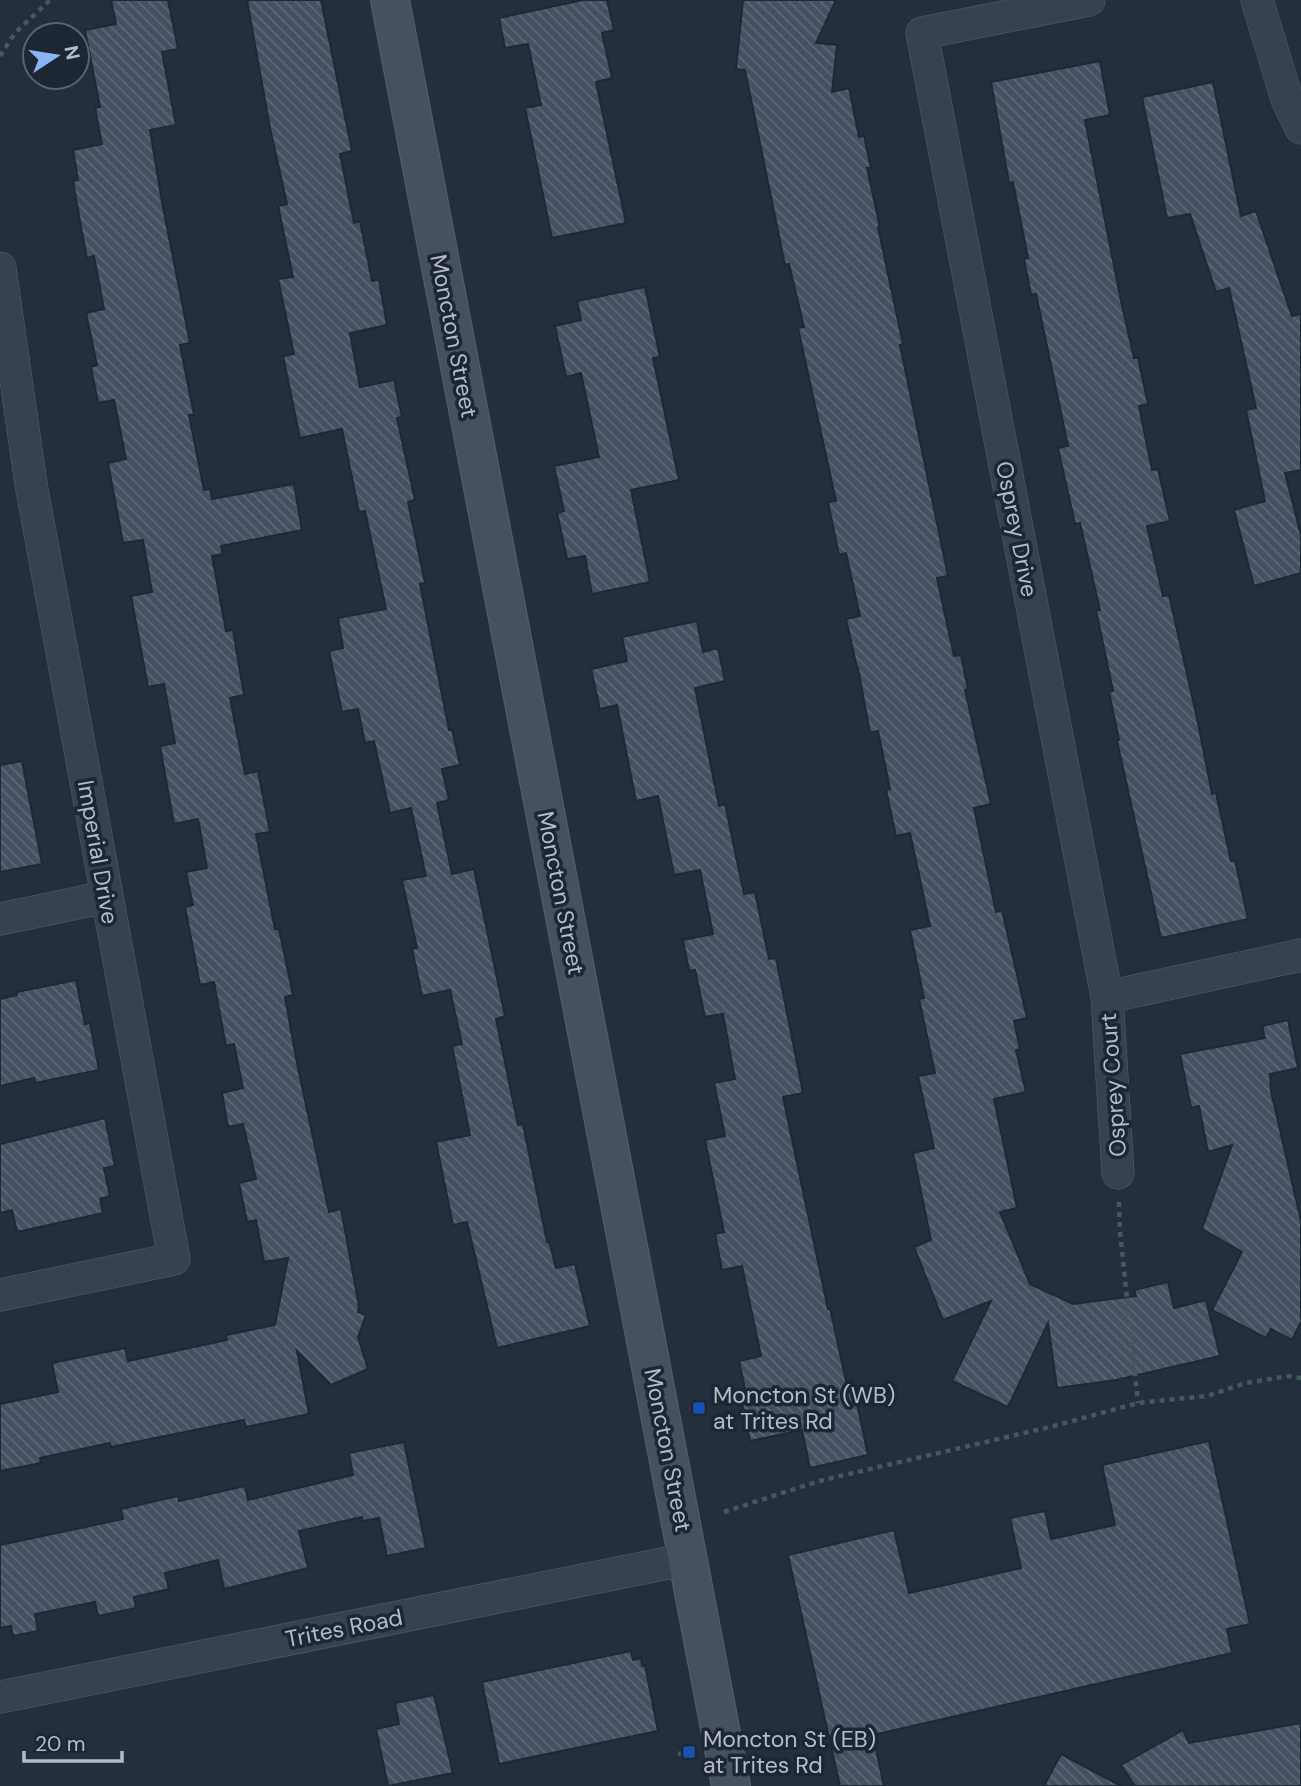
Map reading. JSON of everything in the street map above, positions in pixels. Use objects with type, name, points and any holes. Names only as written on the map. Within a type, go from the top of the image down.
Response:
[{"type":"street","name":"Moncton Street","points":[[390,0],[732,1786]]},
{"type":"street","name":"Osprey Drive","points":[[1089,0],[922,33],[1107,997]]},
{"type":"street","points":[[1257,0],[1287,99],[1301,128]]},
{"type":"street","name":"Imperial Drive","points":[[0,268],[31,484],[174,1259],[0,1295]]},
{"type":"street","points":[[0,919],[106,897]]},
{"type":"street","points":[[1107,997],[1301,955]]},
{"type":"street","name":"Osprey Court","points":[[1107,997],[1118,1173]]},
{"type":"street","name":"Trites Road","points":[[0,1697],[688,1559]]},
{"type":"path","points":[[0,56],[15,33],[50,0]]},
{"type":"path","points":[[1118,1173],[1120,1231],[1138,1403]]},
{"type":"path","points":[[724,1511],[819,1481],[1054,1426],[1138,1403],[1207,1396],[1246,1383],[1288,1376],[1301,1378]]},
{"type":"path","points":[[678,1754],[690,1752]]},
{"type":"building","points":[[111,0],[168,0],[178,49],[162,52],[176,125],[150,130],[190,343],[180,345],[194,415],[189,415],[204,490],[210,489],[212,499],[294,484],[302,530],[221,546],[223,554],[212,556],[226,631],[233,630],[244,695],[230,698],[245,774],[258,771],[270,832],[256,834],[275,929],[279,929],[293,995],[285,997],[297,1063],[329,1212],[341,1209],[358,1312],[366,1315],[358,1337],[368,1369],[331,1385],[297,1351],[309,1414],[246,1427],[244,1420],[111,1447],[110,1443],[40,1458],[41,1463],[0,1471],[0,1404],[58,1392],[52,1363],[125,1348],[128,1361],[227,1340],[226,1335],[275,1325],[288,1258],[264,1262],[256,1220],[247,1222],[239,1183],[256,1179],[243,1124],[228,1127],[222,1093],[243,1088],[234,1044],[226,1046],[214,982],[200,985],[185,907],[193,905],[186,872],[207,868],[198,819],[174,824],[160,746],[175,743],[164,684],[148,687],[131,596],[152,592],[143,540],[123,543],[108,463],[126,459],[114,400],[98,403],[91,367],[97,365],[86,313],[104,309],[94,256],[87,258],[73,181],[78,180],[73,150],[102,144],[95,108],[100,107],[91,61],[91,29],[116,24]]},
{"type":"building","points":[[247,0],[321,0],[352,151],[340,154],[354,223],[360,221],[372,281],[379,280],[387,325],[350,333],[360,387],[394,380],[402,417],[397,418],[415,500],[408,502],[425,583],[420,584],[449,730],[452,729],[460,765],[442,769],[449,800],[437,803],[452,874],[474,869],[505,1016],[496,1019],[518,1125],[523,1124],[547,1242],[549,1241],[556,1268],[575,1264],[590,1326],[497,1348],[467,1222],[453,1225],[436,1142],[470,1135],[452,1046],[462,1044],[450,990],[422,996],[412,949],[417,948],[402,880],[426,876],[411,808],[390,813],[374,741],[365,743],[358,709],[342,712],[329,651],[343,648],[338,618],[386,609],[365,511],[359,512],[342,429],[300,438],[283,356],[294,354],[278,279],[293,277],[278,206],[287,204]]},
{"type":"building","points":[[583,0],[607,0],[614,30],[602,33],[612,78],[596,82],[626,223],[552,238],[525,108],[541,105],[528,44],[505,48],[499,18]]},
{"type":"building","points":[[743,0],[836,0],[816,43],[837,45],[832,92],[849,88],[859,137],[864,136],[871,168],[867,168],[903,344],[900,345],[948,576],[937,578],[954,656],[961,655],[968,689],[965,690],[991,804],[974,808],[996,912],[1002,910],[1027,1018],[1014,1021],[1020,1049],[1016,1050],[1026,1092],[994,1099],[1017,1208],[1000,1212],[1030,1284],[1073,1304],[1136,1296],[1134,1290],[1168,1282],[1174,1308],[1206,1300],[1220,1356],[1116,1380],[1057,1388],[1048,1323],[1008,1407],[952,1381],[991,1301],[943,1320],[914,1247],[931,1240],[913,1153],[934,1148],[918,1076],[935,1073],[919,999],[924,998],[910,930],[930,926],[910,833],[896,836],[878,731],[870,733],[846,619],[860,616],[846,553],[839,555],[828,502],[836,501],[798,328],[804,327],[789,264],[785,265],[745,70],[736,69]]},
{"type":"building","points":[[1100,61],[1110,115],[1085,120],[1121,301],[1148,404],[1139,406],[1152,470],[1158,469],[1170,521],[1147,526],[1163,596],[1169,595],[1212,794],[1216,793],[1231,861],[1235,860],[1248,919],[1161,938],[1117,741],[1119,740],[1109,692],[1113,691],[1096,610],[1100,610],[1080,523],[1075,524],[1058,448],[1068,446],[1036,294],[1031,295],[1024,259],[1028,258],[1013,182],[1009,183],[991,82]]},
{"type":"building","points":[[1213,82],[1241,216],[1256,211],[1292,316],[1301,314],[1301,470],[1285,473],[1301,535],[1301,573],[1254,586],[1234,510],[1265,501],[1246,410],[1256,408],[1229,288],[1216,292],[1190,214],[1167,218],[1142,97]]},
{"type":"building","points":[[645,287],[660,357],[653,358],[679,480],[631,490],[650,582],[592,594],[585,556],[567,559],[557,513],[564,511],[554,466],[599,457],[581,373],[566,377],[555,326],[581,320],[577,301]]},
{"type":"building","points":[[697,621],[703,652],[718,648],[725,681],[695,688],[719,806],[725,804],[744,894],[755,892],[769,959],[776,958],[803,1093],[783,1097],[828,1309],[830,1308],[846,1381],[852,1380],[868,1455],[810,1468],[802,1430],[750,1441],[742,1404],[748,1402],[739,1361],[761,1356],[742,1266],[722,1270],[715,1234],[724,1232],[705,1140],[725,1136],[714,1083],[735,1079],[723,1014],[705,1017],[695,970],[689,971],[683,940],[713,934],[700,870],[674,875],[658,796],[636,801],[617,705],[600,709],[591,669],[627,661],[622,637]]},
{"type":"building","points":[[22,761],[42,864],[0,872],[0,765]]},
{"type":"building","points":[[76,980],[85,1024],[90,1023],[99,1070],[35,1083],[34,1078],[0,1086],[0,999],[17,995],[17,992]]},
{"type":"building","points":[[1288,1020],[1298,1068],[1270,1074],[1271,1091],[1301,1221],[1301,1322],[1292,1340],[1271,1329],[1266,1338],[1212,1310],[1242,1252],[1202,1229],[1232,1145],[1208,1152],[1199,1106],[1191,1108],[1180,1054],[1265,1038],[1262,1026]]},
{"type":"building","points":[[105,1118],[115,1166],[104,1168],[110,1196],[100,1199],[103,1213],[17,1232],[12,1210],[0,1213],[0,1144]]},
{"type":"building","points":[[1209,1441],[1250,1624],[1227,1629],[1232,1653],[873,1735],[884,1786],[840,1786],[788,1555],[894,1530],[909,1593],[1021,1568],[1010,1518],[1045,1511],[1051,1539],[1115,1525],[1102,1465]]},
{"type":"building","points":[[404,1442],[426,1548],[387,1556],[379,1518],[363,1521],[362,1517],[299,1531],[308,1568],[224,1589],[218,1560],[165,1573],[169,1589],[134,1597],[136,1608],[98,1616],[95,1602],[35,1614],[38,1631],[13,1636],[11,1626],[0,1628],[0,1545],[123,1519],[121,1509],[178,1496],[179,1501],[245,1486],[248,1500],[353,1475],[349,1453]]},
{"type":"building","points":[[631,1651],[633,1660],[641,1658],[642,1666],[645,1665],[658,1731],[499,1764],[482,1682]]},
{"type":"building","points":[[434,1695],[453,1773],[388,1786],[376,1729],[399,1724],[395,1703]]},
{"type":"building","points":[[1301,1723],[1301,1786],[1135,1786],[1121,1765],[1183,1730],[1189,1743]]},
{"type":"building","points":[[1061,1754],[1121,1786],[1044,1786]]},
{"type":"place","name":"Moncton St (WB) at Trites Rd","points":[[699,1408]]},
{"type":"place","name":"Moncton St (EB) at Trites Rd","points":[[689,1752]]}]
